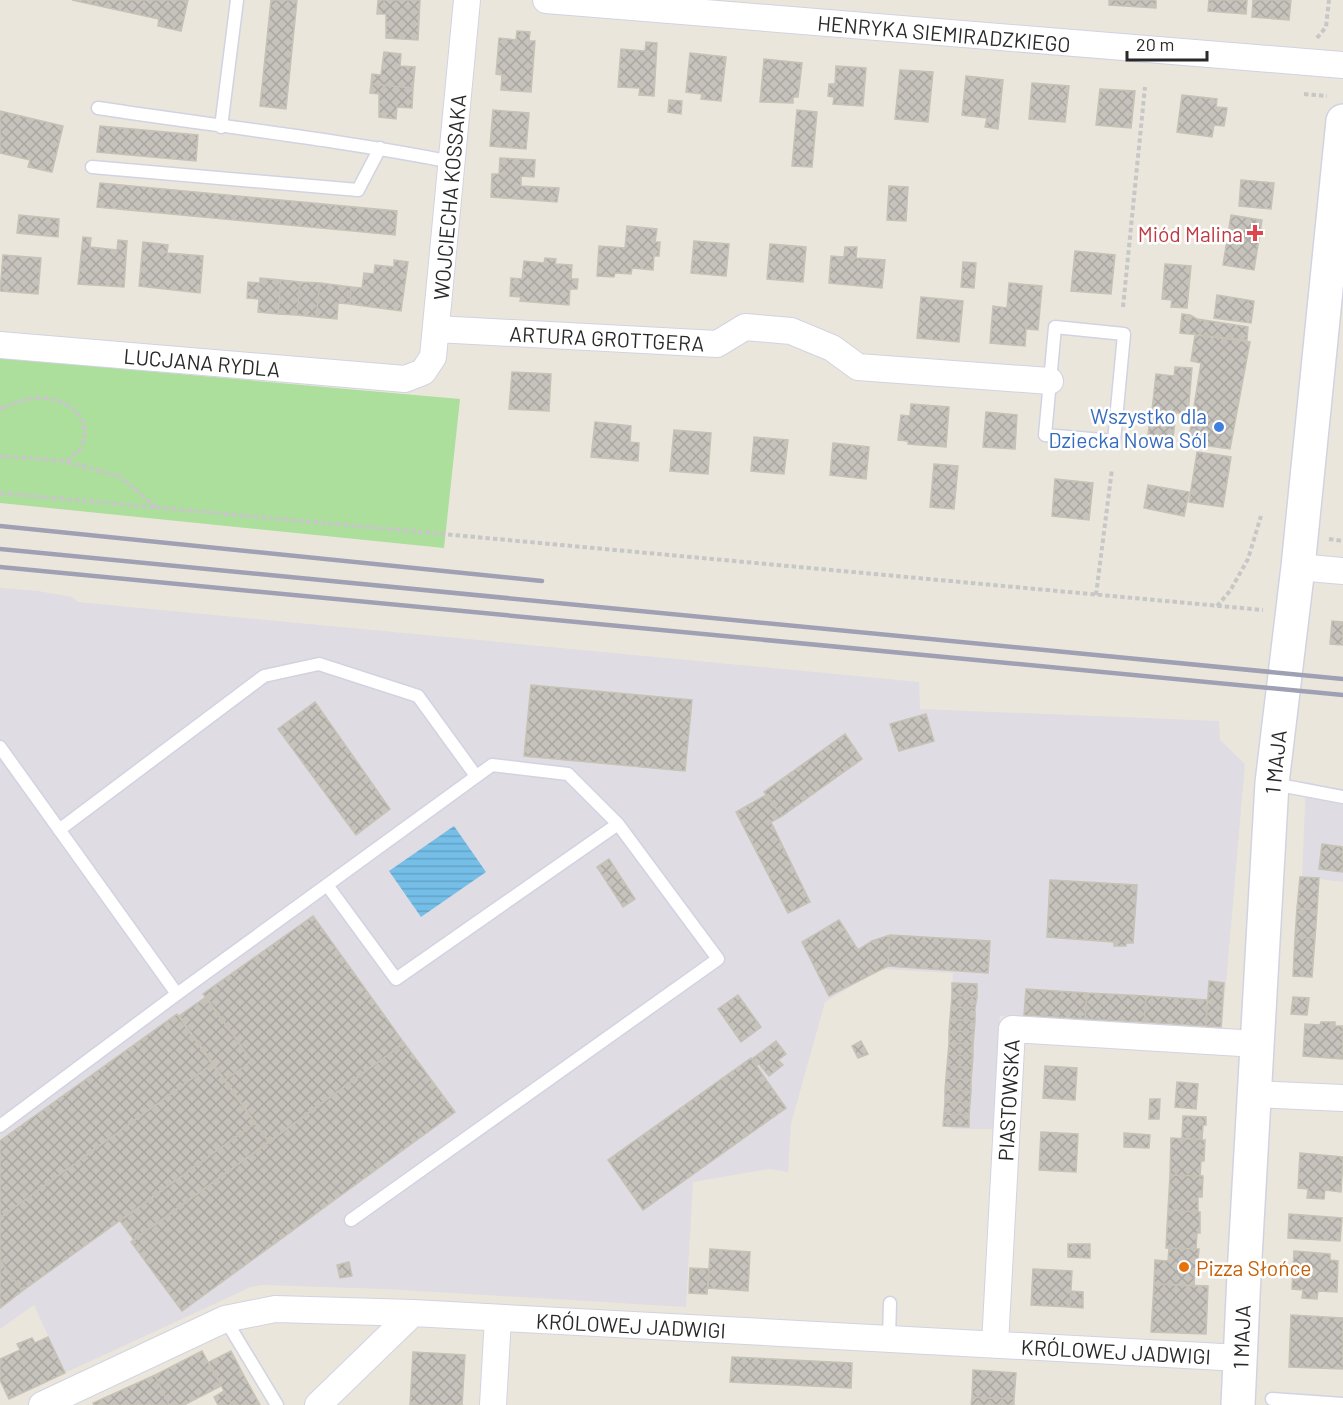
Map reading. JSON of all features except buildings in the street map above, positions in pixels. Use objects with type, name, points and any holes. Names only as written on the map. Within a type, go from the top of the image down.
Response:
[{"type":"street","name":"WOJCIECHA KOSSAKA","points":[[405,379],[423,372],[433,357],[467,0]]},
{"type":"street","name":"HENRYKA SIEMIRADZKIEGO","points":[[546,0],[1343,65]]},
{"type":"street","name":"1 MAJA","points":[[1238,1405],[1272,783],[1298,567],[1338,109]]},
{"type":"street","name":"ARTURA GROTTGERA","points":[[436,329],[717,344],[746,327],[791,331],[832,348],[858,367],[1050,381]]},
{"type":"street","name":"LUCJANA RYDLA","points":[[0,345],[405,379]]},
{"type":"street","points":[[1298,567],[1343,571]]},
{"type":"street","name":"PIASTOWSKA","points":[[995,1344],[1012,1029],[1257,1044]]},
{"type":"street","points":[[1254,1094],[1343,1098]]},
{"type":"street","name":"KRÓLOWEJ JADWIGI","points":[[42,1405],[225,1319],[275,1309],[498,1318],[1240,1358]]},
{"type":"street","points":[[318,1405],[413,1314]]},
{"type":"street","points":[[493,1405],[498,1318]]},
{"type":"lane","points":[[221,127],[237,0]]},
{"type":"lane","points":[[98,108],[380,148],[452,162]]},
{"type":"lane","points":[[92,167],[358,190],[380,148]]},
{"type":"lane","points":[[1055,327],[1124,334],[1114,441],[1045,435],[1050,381],[1055,327]]},
{"type":"lane","points":[[59,830],[264,676],[319,664],[418,696],[477,776]]},
{"type":"lane","points":[[0,747],[177,994]]},
{"type":"lane","points":[[0,1126],[492,765],[568,774],[618,824],[718,960],[351,1220]]},
{"type":"lane","points":[[1272,783],[1343,797]]},
{"type":"lane","points":[[327,885],[396,979],[618,824]]},
{"type":"lane","points":[[889,1338],[890,1303]]},
{"type":"lane","points":[[225,1319],[277,1405]]},
{"type":"lane","points":[[1272,1399],[1343,1404]]},
{"type":"path","points":[[1313,42],[1326,27],[1329,0]]},
{"type":"path","points":[[1123,307],[1145,87]]},
{"type":"path","points":[[1304,94],[1338,109]]},
{"type":"path","points":[[0,409],[24,399],[42,398],[66,403],[82,417],[85,434],[79,450],[66,461]]},
{"type":"path","points":[[0,456],[66,461],[121,477],[156,507]]},
{"type":"path","points":[[1096,595],[1112,469]]},
{"type":"path","points":[[0,493],[1270,611]]},
{"type":"path","points":[[1217,606],[1230,591],[1248,559],[1261,516]]},
{"type":"shaded area","points":[[0,588],[72,597],[78,602],[919,682],[920,709],[1219,721],[1220,740],[1245,764],[1222,1029],[1000,1016],[994,1129],[954,1129],[943,1126],[953,973],[881,969],[825,1002],[791,1124],[788,1172],[769,1169],[693,1182],[686,1307],[385,1289],[263,1285],[251,1287],[65,1373],[34,1305],[0,1329]]},
{"type":"shaded area","points":[[1306,782],[1343,791],[1343,882],[1302,877]]},
{"type":"green space","points":[[0,358],[460,399],[444,548],[0,503]]},
{"type":"water","points":[[454,826],[486,872],[421,917],[389,871]]},
{"type":"railway","points":[[0,526],[542,581]]},
{"type":"railway","points":[[0,549],[1343,679]]},
{"type":"railway","points":[[0,567],[1343,695]]},
{"type":"place","name":"Miód Malina","points":[[1255,233]]},
{"type":"place","name":"Wszystko dla Dziecka Nowa Sól","points":[[1219,427]]},
{"type":"place","name":"Pizza Słońce","points":[[1184,1267]]}]
